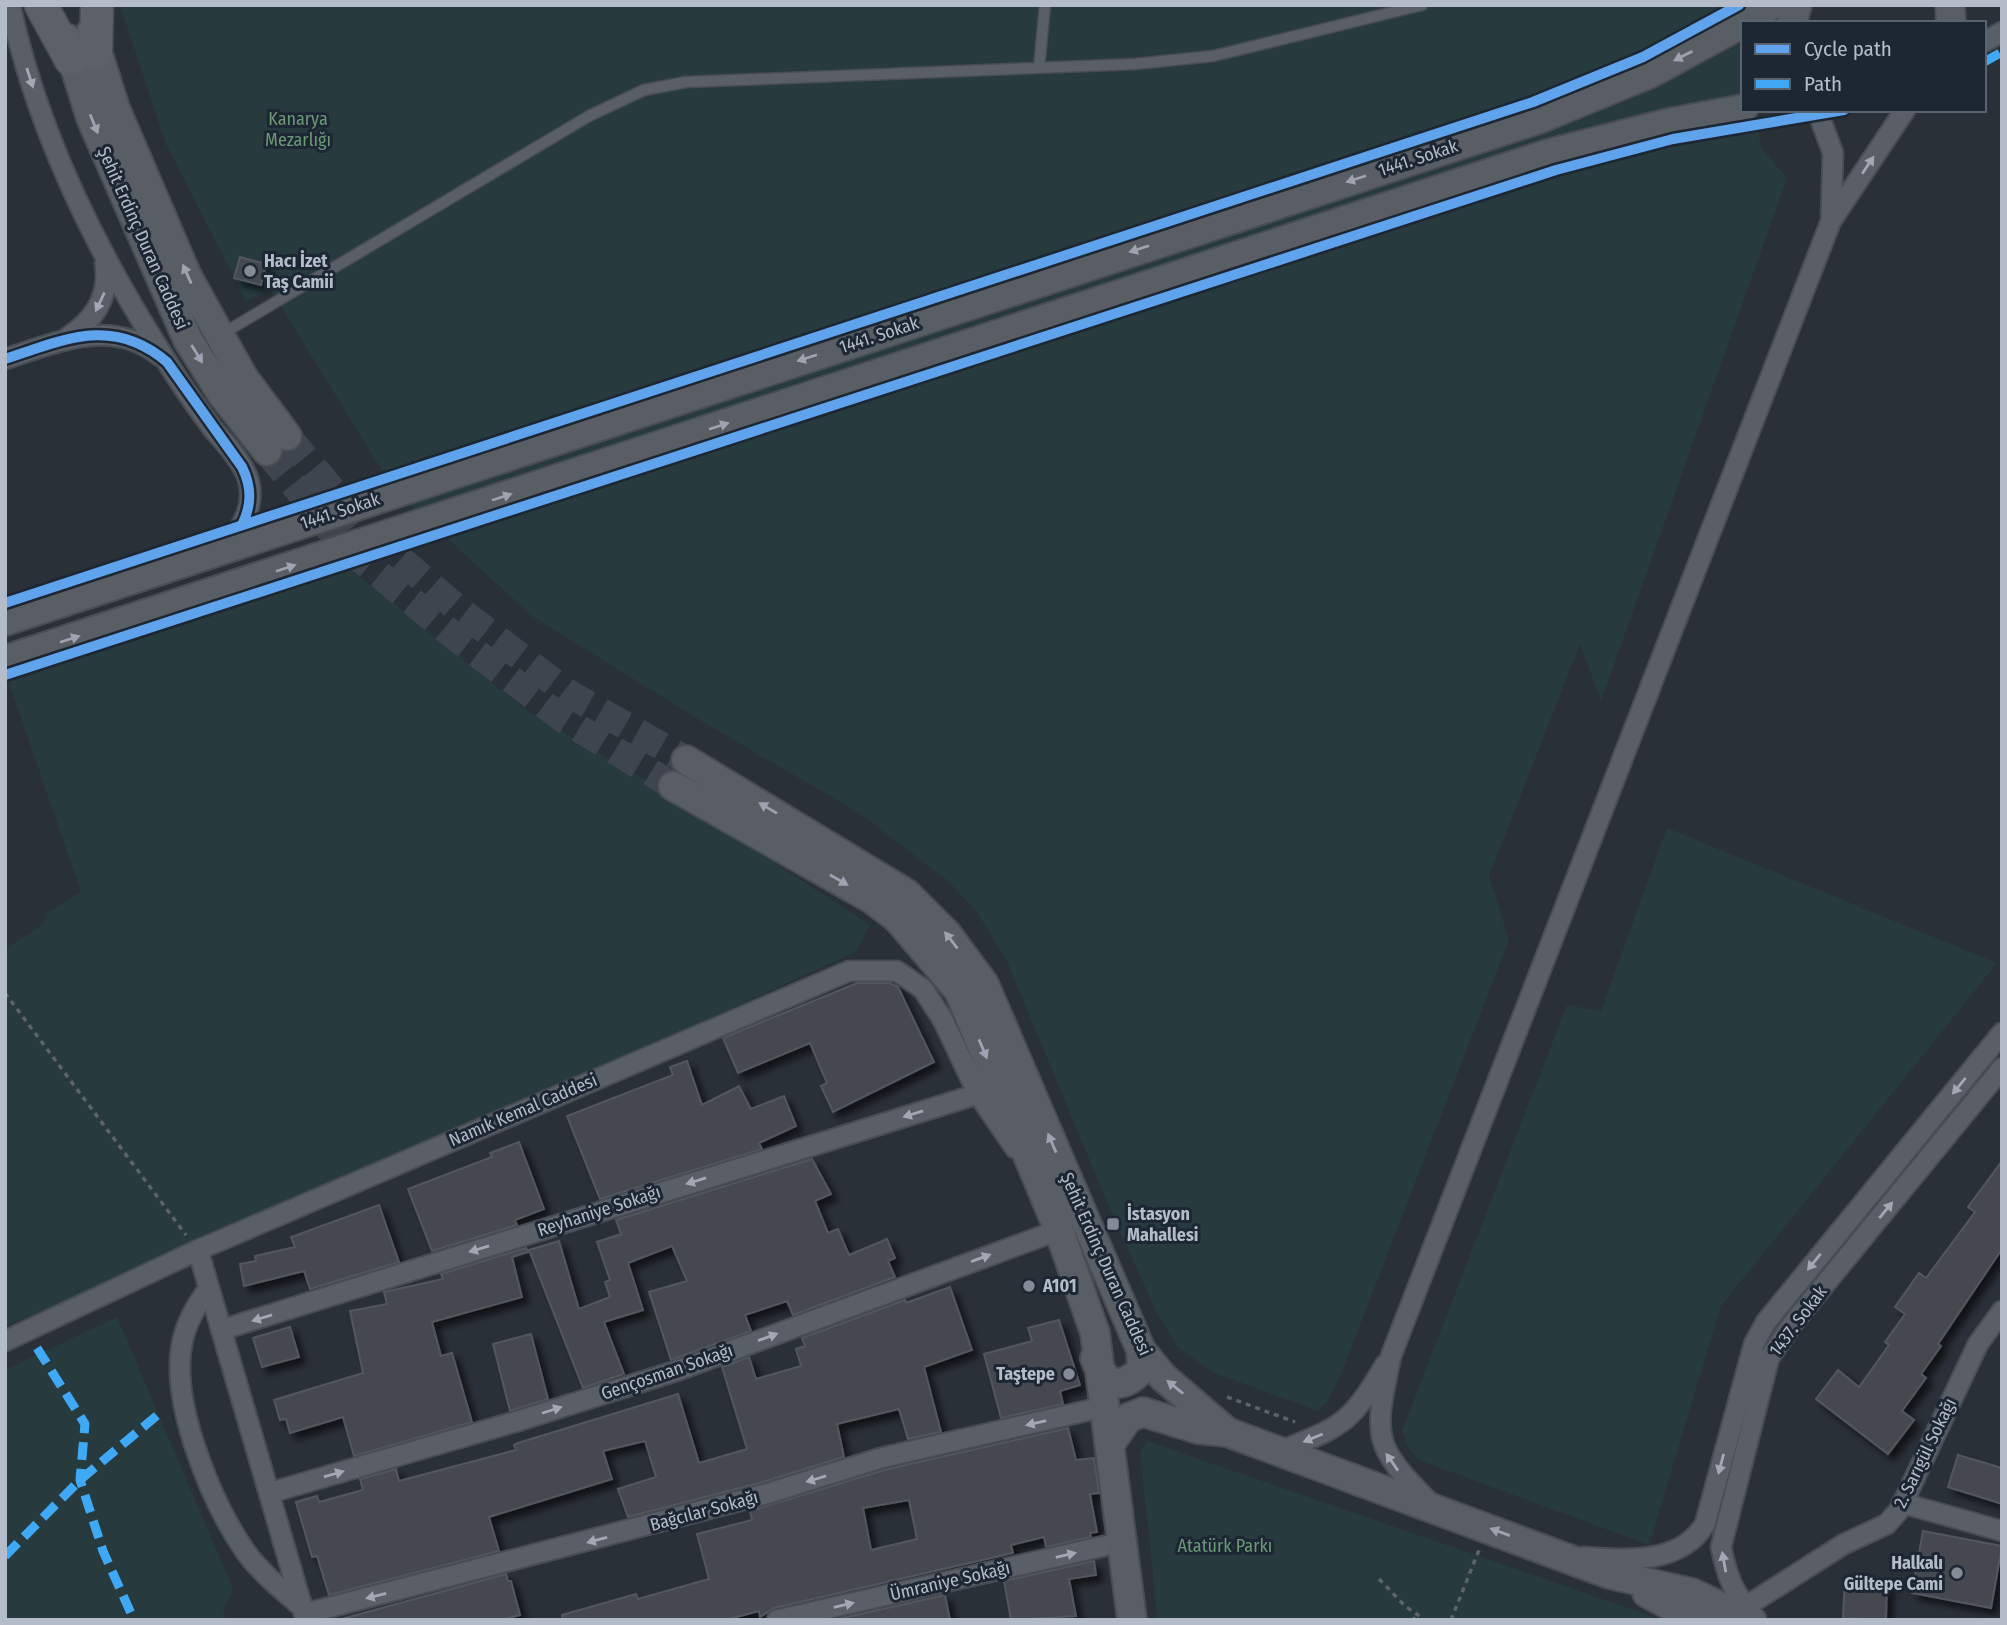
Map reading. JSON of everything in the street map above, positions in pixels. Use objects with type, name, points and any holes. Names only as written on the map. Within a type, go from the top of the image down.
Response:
[{"type":"main road","points":[[41,5],[84,56]]},
{"type":"main road","name":"Şehit Erdinç Duran Caddesi","points":[[57,5],[84,56],[164,218],[187,276],[277,443],[222,394],[188,340],[95,129],[84,56],[84,5]]},
{"type":"main road","points":[[84,56],[97,5]]},
{"type":"main road","name":"1441. Sokak","points":[[1746,21],[1771,5]]},
{"type":"main road","name":"1441. Sokak","points":[[5,621],[1539,118],[1651,73],[1741,24]]},
{"type":"main road","name":"1441. Sokak","points":[[5,660],[1551,153],[1669,122],[1741,110]]},
{"type":"main road","name":"Şehit Erdinç Duran Caddesi","points":[[686,760],[868,867],[907,894],[947,934],[984,984],[1141,1350],[1163,1377],[1227,1432],[1609,1574],[1692,1593],[1750,1615]]},
{"type":"main road","name":"Şehit Erdinç Duran Caddesi","points":[[673,786],[872,899],[906,928],[959,991],[1059,1230],[1095,1333],[1096,1358],[1110,1444],[1132,1620]]},
{"type":"main road","points":[[1096,1358],[1106,1379],[1114,1384],[1130,1381],[1142,1369],[1141,1350]]},
{"type":"main road","points":[[1110,1444],[1128,1418],[1143,1412],[1198,1429],[1227,1432]]},
{"type":"main road","points":[[1609,1574],[1697,1620]]},
{"type":"street","points":[[10,5],[48,134],[101,251],[167,362],[247,478],[250,499],[244,523],[217,551]]},
{"type":"street","points":[[1986,41],[2002,32]]},
{"type":"street","points":[[1818,112],[1833,153],[1831,221]]},
{"type":"street","points":[[1280,1451],[1348,1419],[1359,1408],[1391,1356],[1831,221],[1904,112]]},
{"type":"street","points":[[64,339],[86,323],[101,304],[107,278],[101,251]]},
{"type":"street","points":[[5,359],[64,339],[92,334],[121,336],[145,346],[167,362]]},
{"type":"street","name":"Namık Kemal Caddesi","points":[[5,1341],[198,1250],[849,971],[897,971],[923,989],[943,1020],[978,1094]]},
{"type":"street","points":[[1564,1556],[1624,1560],[1667,1554],[1683,1549],[1696,1539],[1705,1524],[1754,1344],[1766,1322],[2002,1033]]},
{"type":"street","name":"1437. Sokak","points":[[1750,1615],[1726,1576],[1721,1547],[1769,1358],[1794,1322],[2002,1068]]},
{"type":"street","points":[[978,1094],[1040,1184]]},
{"type":"street","name":"Reyhaniye Sokağı","points":[[221,1330],[978,1094]]},
{"type":"street","name":"Gençosman Sokağı","points":[[269,1493],[518,1421],[679,1370],[1059,1230]]},
{"type":"street","points":[[198,1250],[304,1614]]},
{"type":"street","points":[[209,1288],[190,1314],[180,1351],[183,1392],[192,1436],[218,1504],[246,1552],[304,1614]]},
{"type":"street","name":"2. Sarıgül Sokağı","points":[[1750,1615],[1844,1544],[1887,1524],[1902,1503],[1978,1344],[2002,1311]]},
{"type":"street","points":[[1391,1356],[1379,1423],[1384,1452],[1397,1471],[1439,1511]]},
{"type":"street","name":"Bağcılar Sokağı","points":[[304,1614],[753,1498],[881,1458],[1103,1408]]},
{"type":"street","points":[[1902,1503],[2002,1531]]},
{"type":"street","name":"Ümraniye Sokağı","points":[[777,1620],[1122,1542]]},
{"type":"lane","points":[[1039,68],[1045,5]]},
{"type":"lane","points":[[219,336],[589,116],[644,90],[686,82],[1135,64],[1213,56],[1422,5]]},
{"type":"path","points":[[5,993],[198,1250]]},
{"type":"path","points":[[1224,1395],[1295,1422],[1307,1420]]},
{"type":"path","points":[[1451,1620],[1488,1528]]},
{"type":"path","points":[[1379,1580],[1425,1620]]},
{"type":"path","points":[[1410,1620],[1419,1616]]},
{"type":"green space","name":"Kanarya Mezarlığı","points":[[120,5],[1736,5],[1741,31],[1741,112],[1755,112],[1761,148],[1787,178],[1601,701],[1580,644],[1489,876],[1509,940],[1339,1379],[1327,1402],[1318,1411],[1215,1373],[1178,1348],[1155,1309],[1107,1202],[1006,959],[976,911],[948,881],[861,814],[703,722],[532,616],[394,490],[271,290],[246,301],[166,144]]},
{"type":"green space","points":[[349,568],[527,711],[668,793],[870,925],[856,952],[198,1250],[5,1326],[5,949],[44,924],[46,913],[81,892],[8,680]]},
{"type":"green space","points":[[1667,828],[1997,963],[1721,1306],[1649,1545],[1419,1460],[1408,1447],[1402,1431],[1567,1005],[1601,1011]]},
{"type":"green space","points":[[117,1317],[233,1589],[223,1609],[226,1620],[5,1620],[5,1370]]},
{"type":"green space","name":"Atatürk Parkı","points":[[1147,1441],[1659,1620],[1158,1620],[1140,1453]]},
{"type":"building","name":"Hacı İzet Taş Camii","points":[[240,257],[266,264],[261,285],[234,278]]},
{"type":"building","points":[[857,983],[890,983],[898,987],[934,1062],[833,1112],[821,1086],[827,1083],[810,1043],[738,1073],[723,1038]]},
{"type":"building","points":[[687,1061],[702,1105],[739,1086],[751,1109],[784,1096],[796,1126],[759,1143],[762,1149],[600,1199],[567,1116],[673,1075],[670,1067]]},
{"type":"building","points":[[519,1142],[544,1209],[515,1220],[517,1225],[432,1251],[408,1189],[492,1157],[490,1153]]},
{"type":"building","points":[[812,1159],[831,1194],[815,1201],[828,1233],[838,1229],[849,1255],[887,1239],[895,1258],[888,1261],[895,1277],[793,1315],[787,1301],[745,1315],[751,1331],[671,1360],[649,1292],[687,1281],[672,1246],[628,1263],[643,1310],[604,1322],[624,1374],[583,1388],[529,1250],[559,1241],[579,1309],[610,1297],[605,1282],[610,1280],[597,1242],[621,1234],[616,1220]]},
{"type":"building","points":[[2002,1161],[2002,1249],[1921,1374],[1926,1378],[1902,1411],[1914,1420],[1888,1454],[1816,1399],[1838,1370],[1859,1387],[1889,1345],[1885,1342],[1905,1314],[1895,1307],[1919,1273],[1926,1278],[1975,1212],[1968,1207]]},
{"type":"building","points":[[379,1205],[399,1262],[310,1289],[304,1271],[244,1286],[240,1264],[256,1261],[255,1256],[295,1247],[291,1237]]},
{"type":"building","points":[[526,1248],[528,1252],[512,1257],[522,1297],[432,1322],[441,1356],[452,1353],[472,1422],[354,1456],[343,1417],[290,1433],[286,1419],[280,1420],[274,1400],[363,1373],[350,1311],[387,1304],[384,1292],[443,1279],[441,1274]]},
{"type":"building","points":[[950,1287],[972,1350],[924,1367],[941,1432],[908,1439],[899,1409],[837,1424],[844,1457],[763,1482],[628,1517],[618,1489],[656,1477],[645,1441],[603,1451],[612,1479],[489,1517],[499,1551],[329,1595],[317,1556],[312,1557],[296,1502],[317,1496],[319,1502],[363,1490],[360,1479],[396,1469],[399,1481],[516,1450],[514,1445],[518,1443],[678,1394],[699,1463],[747,1449],[722,1367],[749,1357],[756,1379],[801,1366],[796,1349],[805,1346],[802,1338],[905,1300],[906,1303]]},
{"type":"building","points":[[1059,1320],[1080,1385],[1060,1391],[1063,1404],[1001,1418],[984,1354],[1032,1341],[1028,1328]]},
{"type":"building","points":[[290,1327],[299,1357],[262,1367],[253,1338]]},
{"type":"building","points":[[531,1334],[548,1399],[510,1411],[493,1344]]},
{"type":"building","points":[[1068,1428],[1076,1460],[1094,1458],[1099,1493],[1090,1494],[1097,1532],[1090,1533],[1091,1537],[1046,1547],[1044,1537],[1011,1545],[1013,1553],[774,1608],[760,1617],[759,1611],[725,1620],[563,1620],[562,1615],[636,1594],[638,1599],[709,1579],[697,1534],[752,1520],[750,1511],[884,1470]],"holes":[[[909,1500],[917,1539],[871,1550],[863,1508]]]},
{"type":"building","points":[[1958,1455],[2002,1468],[2002,1504],[1948,1487]]},
{"type":"building","name":"Halkalı Gültepe Cami","points":[[1923,1531],[2002,1546],[1991,1608],[1912,1593]]},
{"type":"building","points":[[1094,1561],[1096,1575],[1069,1579],[1076,1616],[1011,1620],[1004,1581]]},
{"type":"building","points":[[506,1574],[508,1581],[511,1581],[520,1615],[501,1620],[338,1620]]},
{"type":"building","points":[[1845,1577],[1887,1579],[1886,1620],[1843,1618]]},
{"type":"building","points":[[945,1595],[950,1620],[834,1620]]},
{"type":"tunnel","points":[[287,436],[364,528],[458,609],[568,693],[686,760]]},
{"type":"tunnel","points":[[267,451],[340,542],[454,636],[562,718],[673,786]]},
{"type":"marked path","points":[[1986,61],[2002,52]]},
{"type":"marked path","points":[[37,1348],[85,1424],[80,1480],[103,1551],[134,1620]]},
{"type":"marked path","points":[[5,1556],[80,1480],[160,1413]]},
{"type":"cycle path","points":[[5,603],[1533,102],[1643,57],[1739,5]]},
{"type":"cycle path","points":[[5,675],[1556,170],[1673,139],[1832,112]]},
{"type":"cycle path","points":[[5,359],[68,339],[108,336],[127,339],[147,348],[167,362],[242,467],[248,482],[249,496],[248,510],[242,525]]},
{"type":"place","name":"Hacı İzet Taş Camii","points":[[250,271]]},
{"type":"place","name":"İstasyon Mahallesi","points":[[1113,1224]]},
{"type":"place","name":"A101","points":[[1029,1286]]},
{"type":"place","name":"Taştepe","points":[[1069,1374]]},
{"type":"place","name":"Halkalı Gültepe Cami","points":[[1957,1573]]}]
